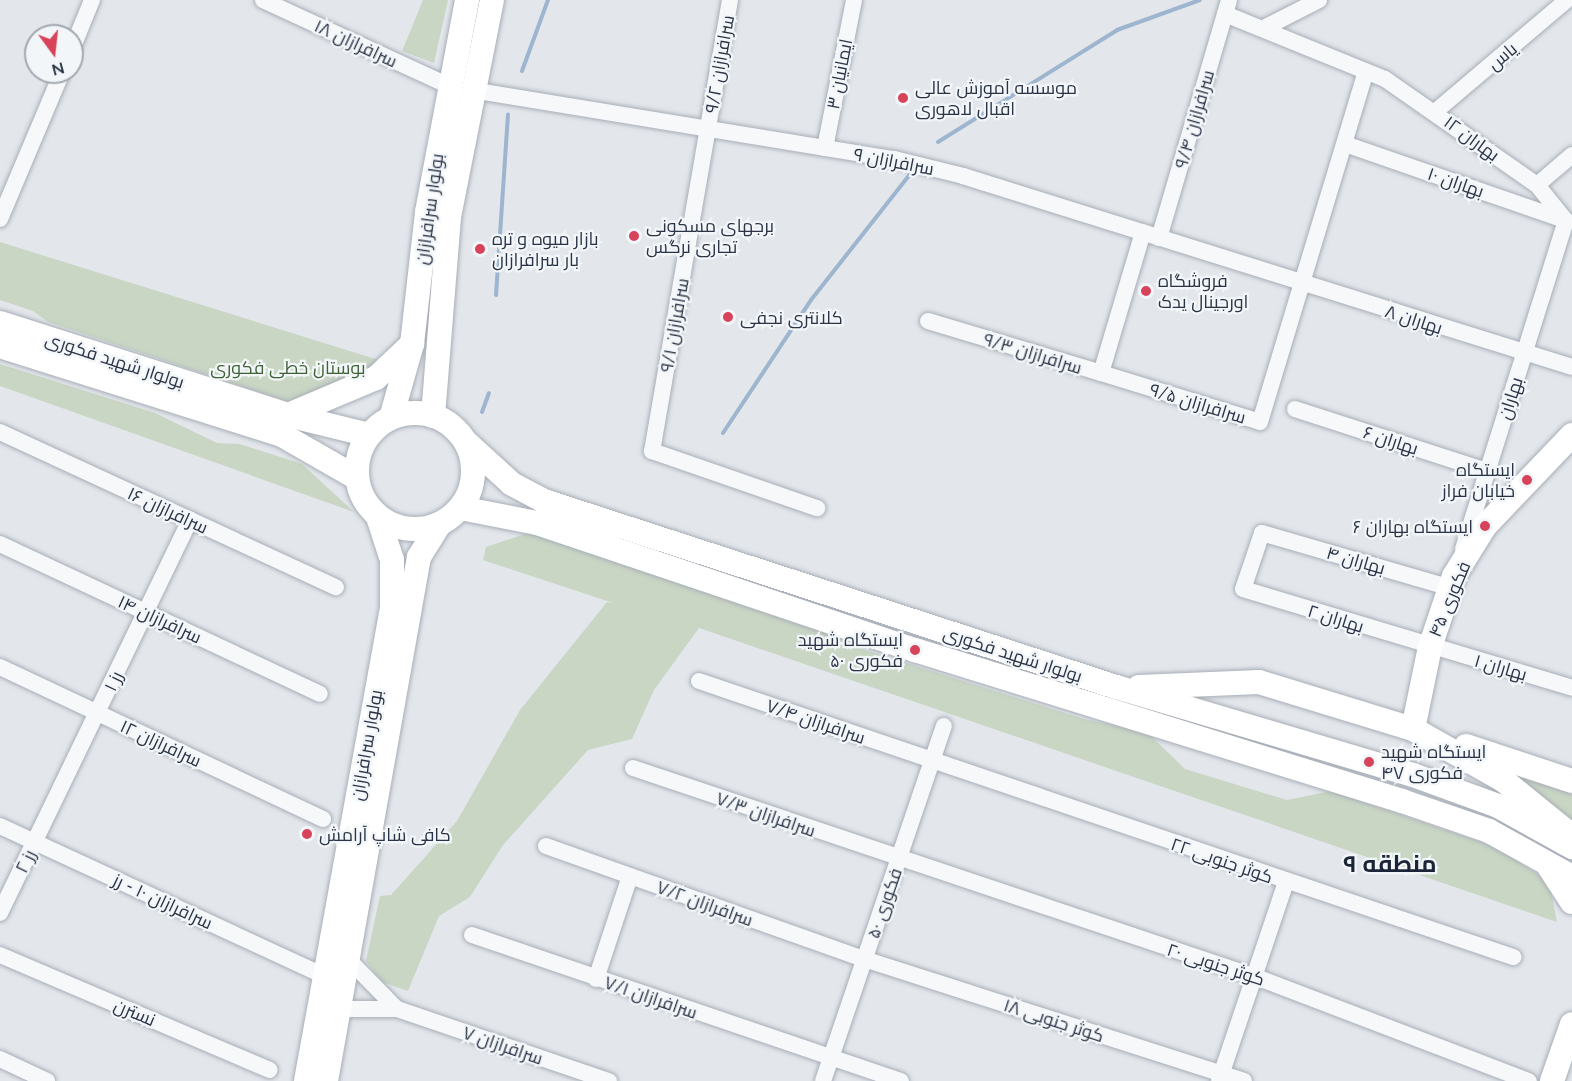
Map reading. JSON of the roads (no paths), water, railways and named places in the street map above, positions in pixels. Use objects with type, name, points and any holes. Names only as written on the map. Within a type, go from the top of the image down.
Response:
[{"type":"main road","name":"بولوار سرافرازان","points":[[433,416],[467,0]]},
{"type":"main road","name":"بولوار سرافرازان","points":[[391,418],[412,344],[460,88],[492,0]]},
{"type":"main road","name":"بولوار شهید فکوری","points":[[0,323],[288,415],[369,435]]},
{"type":"main road","points":[[288,415],[376,378],[412,344]]},
{"type":"main road","name":"بولوار شهید فکوری","points":[[0,346],[282,435],[357,478]]},
{"type":"main road","points":[[433,416],[466,442],[473,464],[472,486],[461,508],[440,524],[398,527],[378,517],[363,499],[357,478],[358,455],[369,435],[391,418],[433,416]]},
{"type":"main road","name":"فکوری ۴۵","points":[[1413,729],[1430,646],[1453,582],[1485,526],[1572,435]]},
{"type":"main road","name":"بولوار شهید فکوری","points":[[466,442],[512,484],[544,501],[1116,687],[1413,775],[1498,806],[1572,847]]},
{"type":"main road","name":"بولوار شهید فکوری","points":[[461,508],[537,523],[915,650],[1402,801],[1489,831],[1572,877]]},
{"type":"main road","name":"بولوار سرافرازان","points":[[306,1081],[392,606],[392,560],[378,517]]},
{"type":"main road","name":"بولوار سرافرازان","points":[[326,1081],[419,557],[440,524]]},
{"type":"main road","points":[[1116,687],[1259,682],[1572,781]]},
{"type":"main road","points":[[1413,729],[1503,780],[1572,835]]},
{"type":"main road","points":[[1546,862],[1572,902]]},
{"type":"main road","points":[[1561,1069],[1572,1024]]},
{"type":"street","points":[[82,24],[92,0]]},
{"type":"street","name":"سرافرازان ۱۸","points":[[263,0],[460,88]]},
{"type":"street","name":"سرافرازان ۹/۲","points":[[707,129],[730,0]]},
{"type":"street","name":"ایمانیان ۳","points":[[825,148],[854,0]]},
{"type":"street","points":[[1264,28],[1319,0]]},
{"type":"street","name":"یاس","points":[[1436,111],[1567,0]]},
{"type":"street","name":"بهاران ۱۲","points":[[1227,7],[1264,28],[1366,72],[1436,111],[1537,186],[1569,221]]},
{"type":"street","name":"سرافرازان ۹/۴","points":[[1159,238],[1227,7]]},
{"type":"street","points":[[1304,284],[1366,72]]},
{"type":"street","points":[[0,219],[57,84]]},
{"type":"street","name":"سرافرازان ۹","points":[[460,88],[825,148],[963,176],[1304,284]]},
{"type":"street","name":"سرافرازان ۹/۱","points":[[707,129],[652,451],[817,507]]},
{"type":"street","name":"بهاران ۱۰","points":[[1345,144],[1569,221]]},
{"type":"street","points":[[1537,186],[1572,155]]},
{"type":"street","name":"بهاران","points":[[1453,582],[1524,354],[1569,221]]},
{"type":"street","name":"سرافرازان ۹/۳","points":[[928,321],[1101,373],[1143,232]]},
{"type":"street","name":"بهاران ۸","points":[[1304,284],[1572,367]]},
{"type":"street","name":"سرافرازان ۹/۵","points":[[1101,373],[1260,422],[1304,284]]},
{"type":"street","name":"بهاران ۶","points":[[1295,409],[1487,471]]},
{"type":"street","name":"سرافرازان ۱۶","points":[[0,432],[336,587]]},
{"type":"street","name":"رز ۱","points":[[35,843],[190,520]]},
{"type":"street","name":"بهاران ۴","points":[[1243,589],[1262,533],[1453,582]]},
{"type":"street","name":"سرافرازان ۱۴","points":[[0,544],[320,694]]},
{"type":"street","name":"بهاران ۲","points":[[1243,589],[1430,646]]},
{"type":"street","name":"بهاران ۱","points":[[1430,646],[1572,688]]},
{"type":"street","name":"سرافرازان ۱۲","points":[[0,667],[323,819]]},
{"type":"street","name":"سرافرازان ۷/۴","points":[[699,681],[932,762]]},
{"type":"street","name":"فکوری ۵۰","points":[[823,1081],[945,726]]},
{"type":"street","name":"کوثر جنوبی ۲۲","points":[[932,762],[1513,957]]},
{"type":"street","name":"سرافرازان ۷/۳","points":[[633,768],[898,860]]},
{"type":"street","name":"سرافرازان ۱۰ - رز","points":[[0,826],[325,976]]},
{"type":"street","name":"رز ۲","points":[[0,913],[35,843]]},
{"type":"street","name":"سرافرازان ۷/۲","points":[[546,846],[864,959]]},
{"type":"street","name":"کوثر جنوبی ۲۰","points":[[898,860],[1256,977],[1529,1081]]},
{"type":"street","points":[[596,979],[630,876]]},
{"type":"street","points":[[1220,1077],[1256,977],[1286,882]]},
{"type":"street","name":"سرافرازان ۷/۱","points":[[472,935],[901,1081]]},
{"type":"street","name":"نسترن","points":[[0,955],[269,1070]]},
{"type":"street","points":[[347,958],[398,1009]]},
{"type":"street","name":"کوثر جنوبی ۱۸","points":[[864,959],[1220,1077],[1244,1081]]},
{"type":"street","points":[[338,1009],[398,1009]]},
{"type":"street","name":"سرافرازان ۷","points":[[398,1009],[577,1076],[609,1081]]},
{"type":"street","points":[[0,1059],[47,1081]]},
{"type":"waterway","points":[[522,71],[548,0]]},
{"type":"waterway","points":[[938,142],[1117,30],[1200,0]]},
{"type":"waterway","points":[[496,295],[508,114]]},
{"type":"waterway","points":[[723,433],[811,300],[911,173]]},
{"type":"waterway","points":[[482,412],[489,393]]},
{"type":"place","name":"موسسه آموزش عالی اقبال لاهوری","points":[[903,98]]},
{"type":"place","name":"برجهای مسکونی تجاری نرگس","points":[[634,236]]},
{"type":"place","name":"بازار میوه و تره بار سرافرازان","points":[[480,249]]},
{"type":"place","name":"فروشگاه اورجینال یدک","points":[[1146,291]]},
{"type":"place","name":"کلانتری نجفی","points":[[728,317]]},
{"type":"place","name":"ایستگاه خیابان فراز","points":[[1527,480]]},
{"type":"place","name":"ایستگاه بهاران ۶","points":[[1485,526]]},
{"type":"place","name":"ایستگاه شهید فکوری ۵۰","points":[[915,650]]},
{"type":"place","name":"ایستگاه شهید فکوری ۴۷","points":[[1369,762]]},
{"type":"place","name":"کافی شاپ آرامش","points":[[307,834]]},
{"type":"district","name":"منطقه ۹","points":[[1390,863]]},
{"type":"park label","name":"بوستان خطی فکوری","points":[[288,367]]}]
